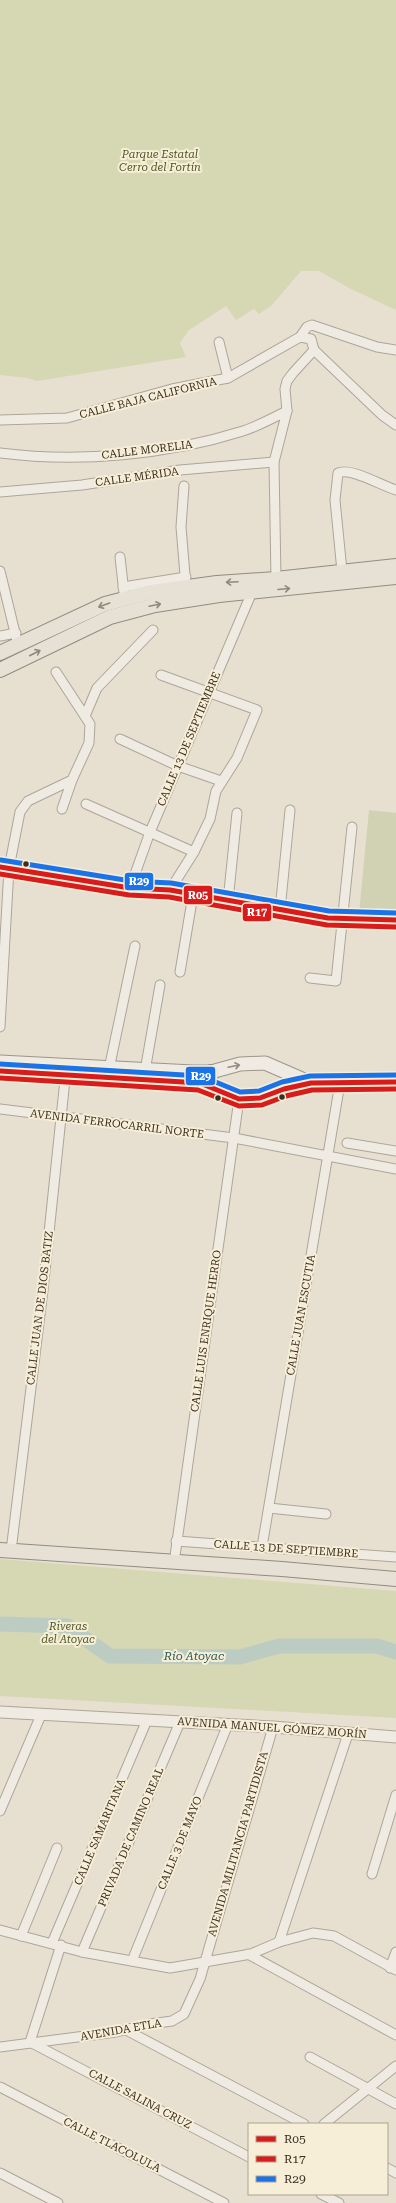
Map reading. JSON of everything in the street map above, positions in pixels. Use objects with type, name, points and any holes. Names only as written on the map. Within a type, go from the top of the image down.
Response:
[{"type":"main road","points":[[0,653],[17,639],[104,604],[124,593],[151,592],[186,582],[216,583],[276,579],[396,566]]},
{"type":"main road","points":[[0,670],[110,617],[155,605],[219,595],[396,577]]},
{"type":"main road","points":[[4,868],[130,888],[170,890],[280,910],[344,919],[396,920]]},
{"type":"main road","points":[[0,1062],[66,1071],[200,1084],[239,1099],[260,1098],[284,1089],[310,1083],[396,1082]]},
{"type":"main road","points":[[0,1071],[66,1071],[109,1069],[211,1072],[240,1064],[265,1063],[310,1083]]},
{"type":"main road","points":[[209,1088],[211,1072]]},
{"type":"main road","points":[[5,1551],[282,1569],[396,1579]]},
{"type":"street","name":"CALLE BAJA CALIFORNIA","points":[[0,420],[67,418],[172,389],[228,378],[300,337],[307,326],[312,325],[376,347],[396,350]]},
{"type":"street","points":[[300,337],[311,339],[314,350],[382,415],[396,425]]},
{"type":"street","points":[[219,342],[228,378]]},
{"type":"street","points":[[276,579],[274,462],[287,412],[285,389],[287,381],[314,350]]},
{"type":"street","name":"CALLE MORELIA","points":[[0,453],[105,457],[192,445],[244,431],[287,412]]},
{"type":"street","name":"CALLE MÉRIDA","points":[[0,492],[82,485],[180,470],[274,462]]},
{"type":"street","points":[[342,571],[335,500],[338,473],[342,471],[353,473],[396,490]]},
{"type":"street","points":[[184,486],[180,527],[186,582]]},
{"type":"street","points":[[120,557],[124,593]]},
{"type":"street","points":[[0,571],[17,639],[0,636]]},
{"type":"street","name":"CALLE 13 DE SEPTIEMBRE","points":[[130,888],[150,832],[252,592]]},
{"type":"street","points":[[85,716],[97,688],[153,630]]},
{"type":"street","points":[[56,672],[90,724],[89,743],[72,780],[62,809]]},
{"type":"street","points":[[162,675],[257,710],[237,758],[216,791],[210,819],[194,852],[170,890]]},
{"type":"street","points":[[120,739],[178,766],[221,781]]},
{"type":"street","points":[[0,1027],[4,868],[20,812],[28,801],[72,780]]},
{"type":"street","points":[[86,804],[194,852]]},
{"type":"street","points":[[280,910],[290,810]]},
{"type":"street","points":[[228,901],[237,813]]},
{"type":"street","points":[[310,978],[336,982],[344,919],[352,827]]},
{"type":"street","points":[[180,972],[193,895]]},
{"type":"street","points":[[109,1069],[135,946]]},
{"type":"street","points":[[145,1071],[160,985]]},
{"type":"street","name":"CALLE JUAN DE DIOS BATIZ","points":[[5,1551],[66,1071]]},
{"type":"street","name":"CALLE JUAN ESCUTIA","points":[[262,1547],[340,1083]]},
{"type":"street","name":"CALLE LUIS ENRIQUE HERRO","points":[[174,1563],[239,1099]]},
{"type":"street","name":"AVENIDA FERROCARRIL NORTE","points":[[0,1109],[234,1138],[396,1169]]},
{"type":"street","points":[[347,1143],[396,1151]]},
{"type":"street","points":[[269,1508],[326,1514]]},
{"type":"street","name":"CALLE 13 DE SEPTIEMBRE","points":[[176,1542],[396,1557]]},
{"type":"street","name":"AVENIDA MANUEL GÓMEZ MORÍN","points":[[0,1712],[273,1726],[348,1734],[396,1737]]},
{"type":"street","points":[[0,1811],[41,1715]]},
{"type":"street","name":"CALLE SAMARITANA","points":[[30,2042],[56,1944],[148,1720]]},
{"type":"street","name":"PRIVADA DE CAMINO REAL","points":[[82,1952],[180,1722]]},
{"type":"street","name":"CALLE 3 DE MAYO","points":[[132,1961],[228,1724]]},
{"type":"street","name":"AVENIDA MILITANCIA PARTIDISTA","points":[[204,1961],[273,1726]]},
{"type":"street","points":[[279,1942],[348,1734]]},
{"type":"street","points":[[372,1874],[396,1795]]},
{"type":"street","points":[[21,1936],[57,1848]]},
{"type":"street","points":[[0,1930],[82,1952],[170,1968],[248,1954],[279,1942],[313,1933],[334,1936],[393,1969],[396,1952]]},
{"type":"street","points":[[248,1954],[396,2035]]},
{"type":"street","name":"AVENIDA ETLA","points":[[0,2047],[30,2042],[47,2042],[126,2030],[172,2021],[184,2014],[200,1979],[204,1961]]},
{"type":"street","points":[[126,2030],[302,2123]]},
{"type":"street","name":"CALLE SALINA CRUZ","points":[[30,2042],[248,2156]]},
{"type":"street","points":[[310,2057],[396,2104]]},
{"type":"street","points":[[325,2123],[396,2066]]},
{"type":"street","name":"CALLE TLACOLULA","points":[[0,2087],[224,2203]]},
{"type":"street","points":[[0,2173],[58,2203]]},
{"type":"street","points":[[323,2195],[339,2203]]},
{"type":"green space","name":"Parque Estatal Cerro del Fortín","points":[[0,0],[396,0],[396,310],[349,288],[319,271],[301,271],[272,305],[259,314],[254,309],[236,320],[226,306],[189,330],[180,343],[186,357],[37,381],[27,378],[0,375]]},
{"type":"green space","points":[[369,810],[396,813],[396,912],[359,913]]},
{"type":"green space","name":"Riveras del Atoyac","points":[[0,1559],[396,1591],[396,1718],[0,1696]]},
{"type":"waterway","name":"Río Atoyac","points":[[0,1624],[67,1626],[110,1656],[240,1657],[279,1646],[377,1646],[396,1652]]},
{"type":"transit line","name":"R29","points":[[1,860],[131,881],[171,883],[329,911],[396,913]]},
{"type":"transit line","name":"R05","points":[[0,867],[130,888],[170,890],[328,918],[396,920]]},
{"type":"transit line","name":"R17","points":[[0,874],[129,895],[169,897],[327,925],[396,927]]},
{"type":"transit line","name":"R29","points":[[0,1064],[201,1076],[240,1092],[259,1091],[282,1082],[310,1076],[396,1075]]},
{"type":"transit line","name":"R05","points":[[0,1071],[200,1083],[239,1099],[260,1098],[284,1089],[311,1083],[396,1082]]},
{"type":"transit line","name":"R17","points":[[0,1078],[198,1090],[239,1106],[262,1105],[286,1096],[312,1090],[396,1089]]}]
